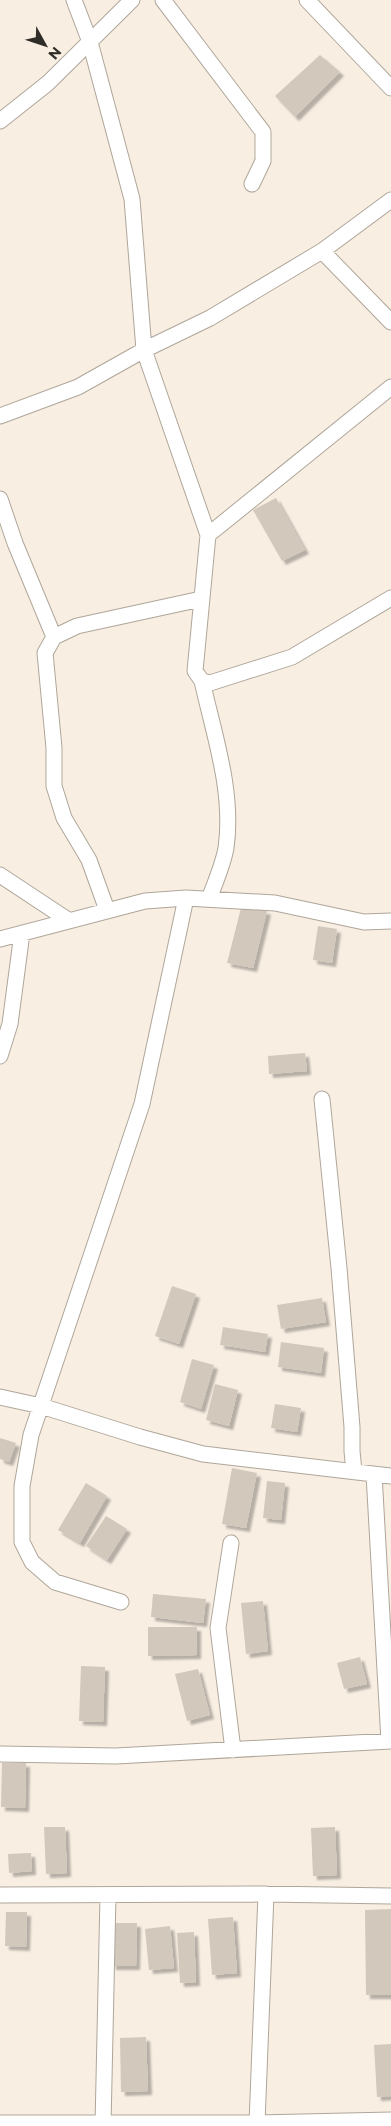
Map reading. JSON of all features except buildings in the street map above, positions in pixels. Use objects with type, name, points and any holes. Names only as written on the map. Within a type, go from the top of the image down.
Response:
[{"type":"street","points":[[74,0],[90,42],[132,199],[144,350],[208,535],[195,671],[202,680],[226,786],[228,815],[226,849],[209,899]]},
{"type":"street","points":[[0,121],[48,83],[132,0]]},
{"type":"street","points":[[163,0],[262,132],[263,161],[252,184]]},
{"type":"street","points":[[306,0],[391,88]]},
{"type":"street","points":[[0,416],[78,387],[144,350],[210,318],[322,251],[391,200]]},
{"type":"street","points":[[322,251],[391,322]]},
{"type":"street","points":[[208,535],[391,387]]},
{"type":"street","points":[[0,499],[15,543],[54,637]]},
{"type":"street","points":[[202,680],[210,683],[292,657],[391,598]]},
{"type":"street","points":[[107,910],[89,860],[64,818],[54,786],[54,748],[45,653],[54,637],[77,626],[201,599]]},
{"type":"street","points":[[0,876],[68,920]]},
{"type":"street","points":[[121,1602],[55,1582],[32,1562],[22,1542],[22,1486],[31,1435],[142,1104],[186,898]]},
{"type":"street","points":[[0,939],[145,901],[186,898],[276,903],[364,922],[391,920]]},
{"type":"street","points":[[0,1056],[10,1024],[22,933]]},
{"type":"street","points":[[322,1098],[339,1268],[354,1471]]},
{"type":"street","points":[[0,1398],[41,1406],[140,1437],[203,1454],[391,1476]]},
{"type":"street","points":[[0,1754],[116,1756],[390,1741],[374,1474]]},
{"type":"street","points":[[231,1543],[218,1628],[233,1750]]},
{"type":"street","points":[[257,2123],[266,1894]]},
{"type":"street","points":[[0,1895],[266,1894],[391,1896]]},
{"type":"street","points":[[103,2125],[108,1895]]},
{"type":"street","points":[[0,2123],[103,2125],[391,2120]]}]
